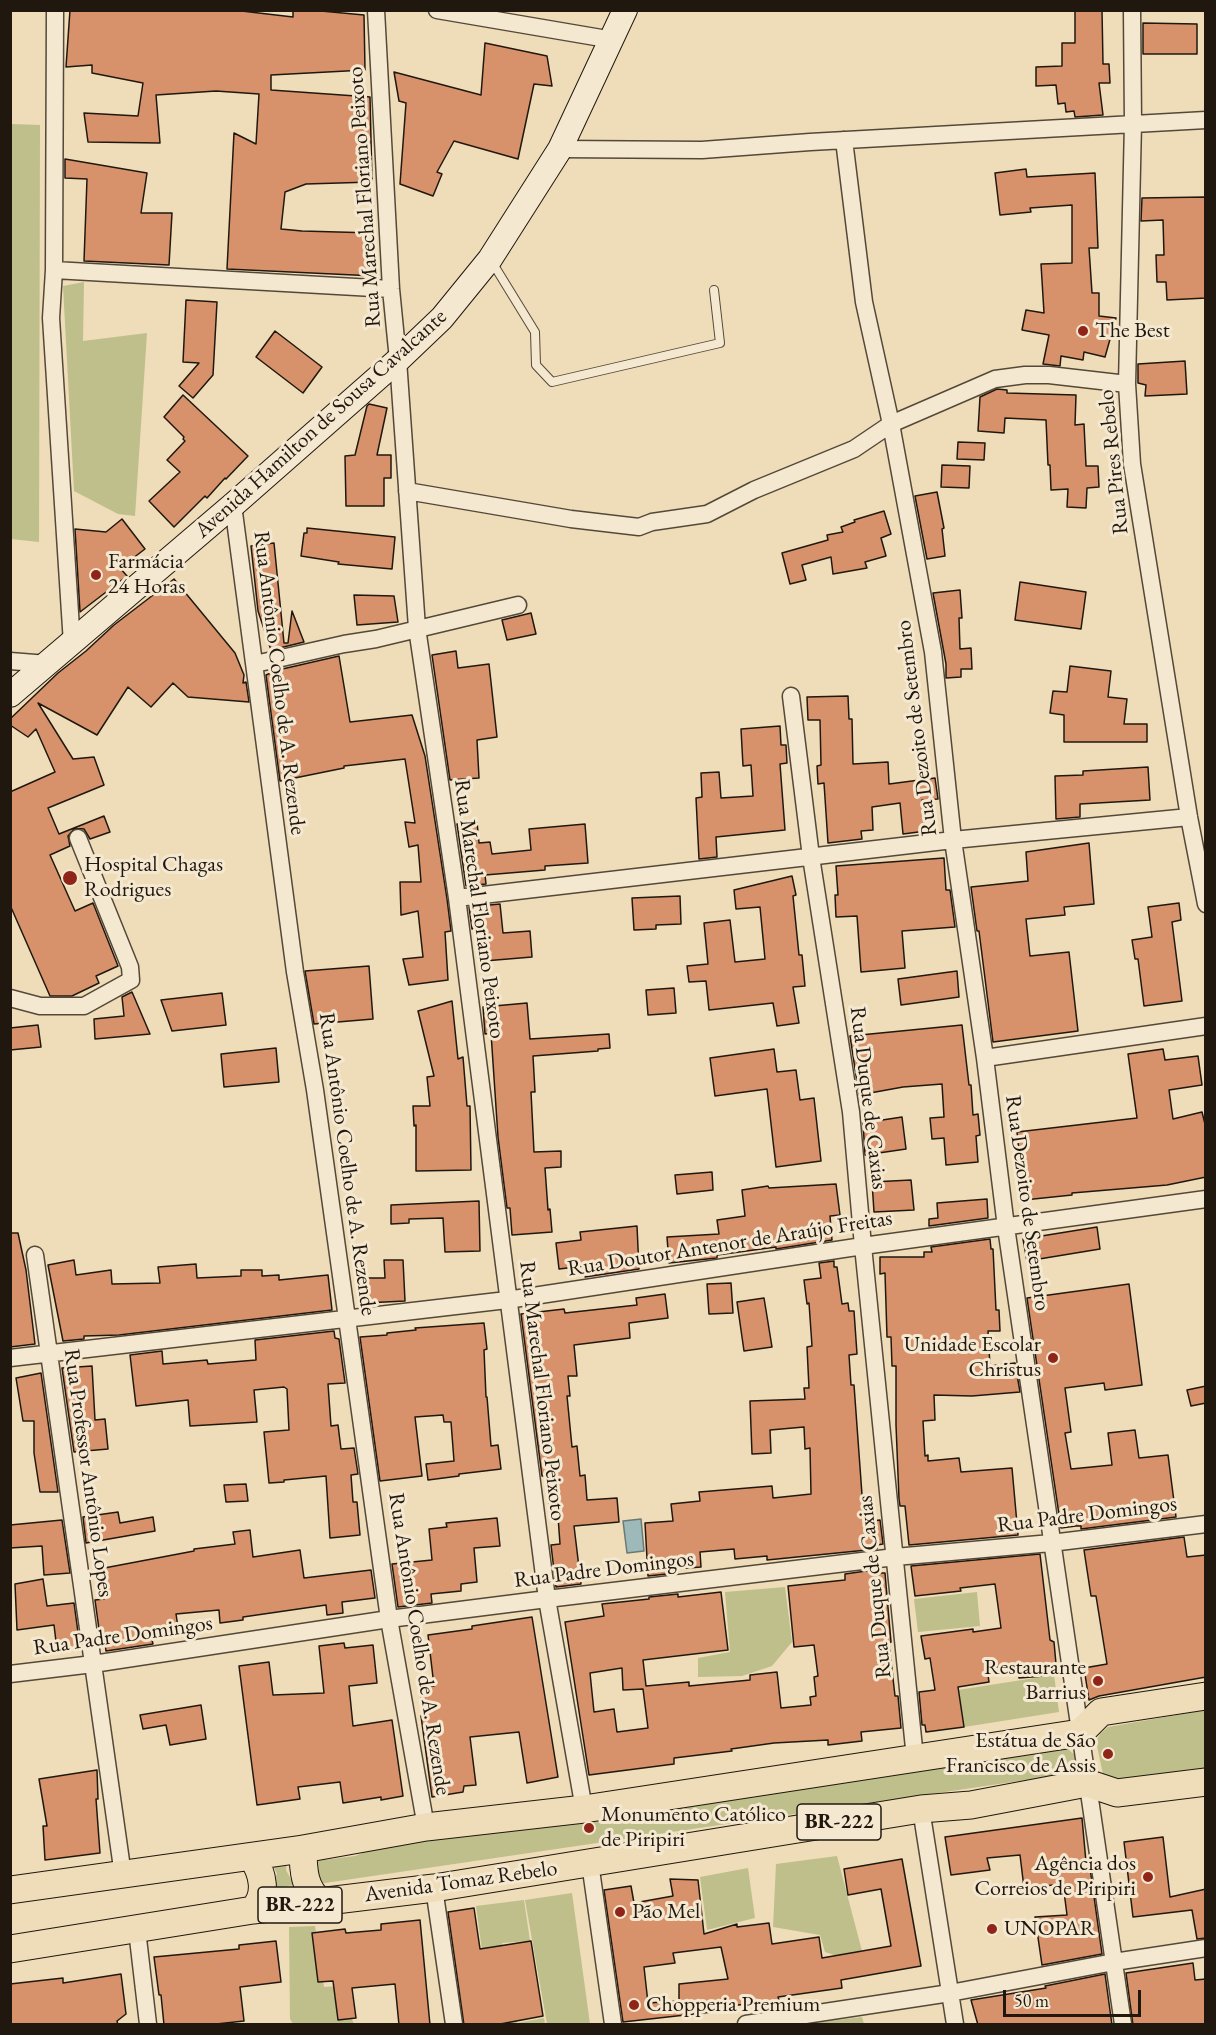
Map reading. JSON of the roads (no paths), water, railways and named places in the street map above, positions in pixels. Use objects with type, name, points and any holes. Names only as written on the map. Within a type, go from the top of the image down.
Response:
[{"type":"main road","name":"Avenida Hamilton de Sousa Cavalcante","points":[[10,695],[233,505],[398,360],[442,318],[490,259],[560,149],[626,10]]},
{"type":"main road","points":[[1080,1733],[1101,1712],[1206,1696]]},
{"type":"main road","name":"BR-222","points":[[10,1890],[303,1850],[426,1827],[584,1809],[1080,1733]]},
{"type":"main road","name":"BR-222","points":[[590,1863],[921,1809],[971,1805],[1087,1784],[1117,1793],[1206,1782]]},
{"type":"main road","points":[[303,1850],[307,1883],[315,1898],[322,1902]]},
{"type":"main road","points":[[252,1857],[259,1867],[263,1886],[258,1906],[253,1910]]},
{"type":"main road","name":"Avenida Tomaz Rebelo","points":[[10,1948],[137,1930],[253,1910],[434,1888],[590,1863]]},
{"type":"street","points":[[55,10],[54,270],[51,318],[72,644]]},
{"type":"street","name":"Rua Marechal Floriano Peixoto","points":[[376,10],[391,289],[417,628],[457,898],[547,1599],[584,1809]]},
{"type":"street","points":[[437,10],[613,40]]},
{"type":"street","name":"Rua Pires Rebelo","points":[[1132,10],[1127,384],[1132,464],[1206,904]]},
{"type":"street","points":[[560,149],[702,150],[1206,120]]},
{"type":"street","name":"Rua Dezoito de Setembro","points":[[844,140],[863,294],[891,424],[933,652],[953,840],[985,1058],[1006,1227],[1123,2025]]},
{"type":"street","points":[[54,270],[391,289]]},
{"type":"street","points":[[407,491],[571,519],[639,527],[652,522],[707,514],[754,490],[854,449],[891,424],[995,379],[1049,375],[1127,384]]},
{"type":"street","name":"Rua Antônio Coelho de A. Rezende","points":[[233,505],[295,972],[315,1090],[389,1619],[426,1827]]},
{"type":"street","points":[[255,664],[376,639],[518,604]]},
{"type":"street","points":[[10,661],[48,664]]},
{"type":"street","name":"Rua Duque de Caxias","points":[[791,696],[811,857],[851,1112],[862,1246],[915,1758]]},
{"type":"street","points":[[457,898],[953,840],[1190,817]]},
{"type":"street","points":[[10,998],[40,1006],[84,1006],[131,980],[130,967],[78,838]]},
{"type":"street","points":[[985,1058],[1206,1026]]},
{"type":"street","name":"Rua Doutor Antenor de Araújo Freitas","points":[[10,1358],[507,1300],[862,1246],[1206,1199]]},
{"type":"street","name":"Rua Professor Antônio Lopes","points":[[35,1255],[123,1875]]},
{"type":"street","name":"Rua Padre Domingos","points":[[10,1674],[93,1664],[389,1619],[547,1599],[895,1557],[1051,1543],[1206,1524]]},
{"type":"street","points":[[921,1809],[955,2025]]},
{"type":"street","points":[[590,1863],[613,2025]]},
{"type":"street","points":[[434,1888],[454,2025]]},
{"type":"street","points":[[137,1930],[148,2025]]},
{"type":"street","points":[[746,2025],[950,1993],[1206,1947]]},
{"type":"lane","points":[[490,259],[535,332],[536,365],[552,382],[720,343],[714,290]]},
{"type":"water","points":[[641,1519],[644,1551],[627,1553],[623,1521]]},
{"type":"place","name":"The Best","points":[[1083,331]]},
{"type":"place","name":"Farmácia 24 Horas","points":[[96,575]]},
{"type":"place","name":"Hospital Chagas Rodrigues","points":[[70,878]]},
{"type":"place","name":"Unidade Escolar Christus","points":[[1053,1358]]},
{"type":"place","name":"Restaurante Barrius","points":[[1098,1681]]},
{"type":"place","name":"Estátua de São Francisco de Assis","points":[[1108,1754]]},
{"type":"place","name":"Monumento Católico de Piripiri","points":[[589,1828]]},
{"type":"place","name":"Agência dos Correios de Piripiri","points":[[1148,1877]]},
{"type":"place","name":"Pão Mel","points":[[620,1912]]},
{"type":"place","name":"UNOPAR","points":[[992,1929]]},
{"type":"place","name":"Chopperia Premium","points":[[634,2005]]}]
